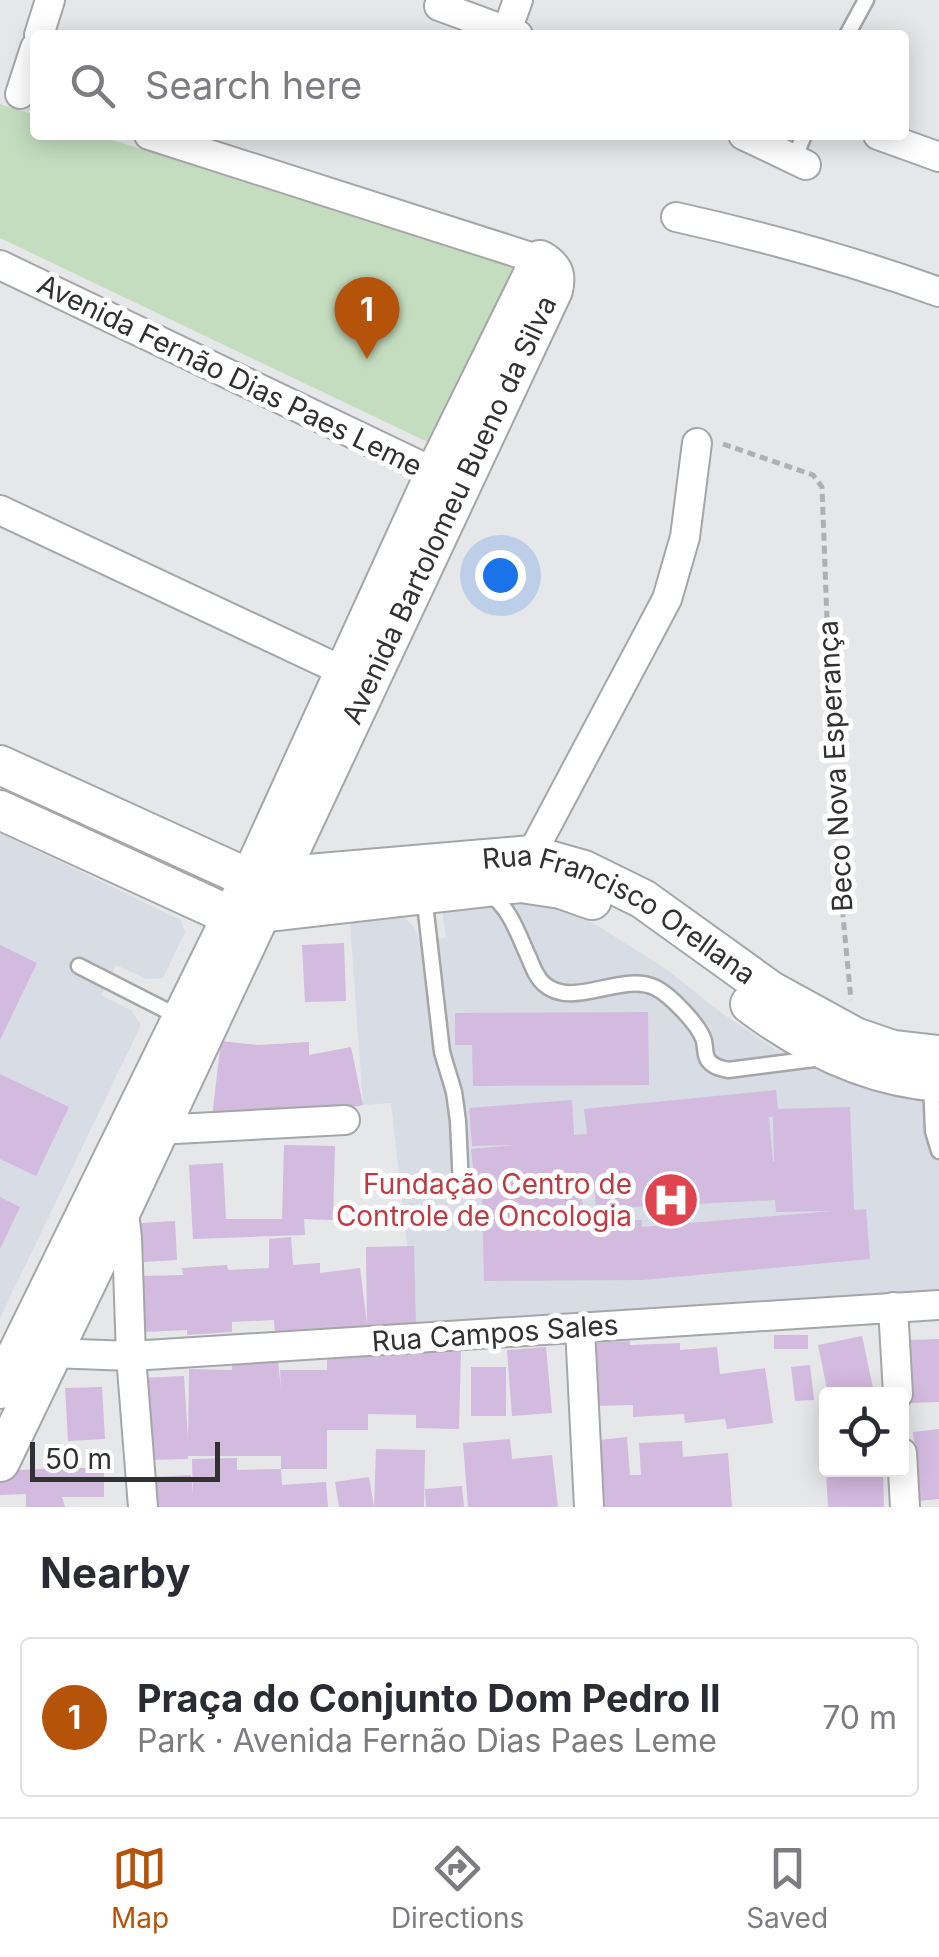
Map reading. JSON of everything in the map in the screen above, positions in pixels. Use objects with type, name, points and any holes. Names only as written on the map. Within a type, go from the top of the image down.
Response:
[{"type":"street","points":[[41,30],[50,0]]},
{"type":"street","points":[[512,30],[518,0]]},
{"type":"street","points":[[439,6],[506,30]]},
{"type":"street","points":[[18,94],[30,62]]},
{"type":"street","points":[[165,140],[540,260]]},
{"type":"street","points":[[760,140],[801,153]]},
{"type":"street","points":[[892,140],[939,157]]},
{"type":"street","points":[[676,217],[796,245],[939,292]]},
{"type":"street","name":"Avenida Bartolomeu Bueno da Silva","points":[[5,1427],[111,1198],[158,1130],[254,896],[448,479],[553,290],[554,271],[540,260]]},
{"type":"street","name":"Avenida Fernão Dias Paes Leme","points":[[3,274],[448,479]]},
{"type":"street","points":[[526,869],[667,599],[685,537],[697,443]]},
{"type":"street","points":[[0,510],[356,677]]},
{"type":"street","points":[[0,765],[254,896]]},
{"type":"street","points":[[0,810],[254,896]]},
{"type":"street","name":"Rua Francisco Orellana","points":[[254,896],[424,894],[480,888],[526,869]]},
{"type":"street","name":"Rua Francisco Orellana","points":[[254,896],[526,869],[561,889],[608,906],[673,946],[810,1044],[846,1047],[854,1064],[891,1062],[936,1073]]},
{"type":"street","name":"Avenida Bartolomeu Bueno da Silva","points":[[5,1427],[51,1353],[182,1018],[254,896]]},
{"type":"street","points":[[158,1130],[345,1120]]},
{"type":"street","points":[[111,1198],[131,1356],[144,1507]]},
{"type":"street","name":"Rua Campos Sales","points":[[51,1353],[131,1356],[939,1305]]},
{"type":"street","points":[[892,1307],[898,1387]]},
{"type":"street","points":[[580,1328],[589,1507]]},
{"type":"street","points":[[903,1477],[905,1507]]},
{"type":"lane","points":[[850,30],[866,0]]},
{"type":"lane","points":[[480,888],[498,900],[510,916],[543,984],[563,993],[633,983],[657,988],[693,1024],[704,1040],[706,1057],[718,1068],[728,1070],[846,1047]]},
{"type":"lane","points":[[424,894],[442,1052],[458,1121],[462,1186]]},
{"type":"lane","points":[[79,966],[182,1018]]},
{"type":"lane","points":[[936,1073],[933,1131],[939,1150]]},
{"type":"path","name":"Beco Nova Esperança","points":[[697,443],[706,438],[813,475],[822,486],[846,1047]]},
{"type":"shaded area","points":[[0,833],[181,920],[185,932],[163,978],[146,979],[116,965],[101,995],[131,1010],[141,1025],[0,1318]]},
{"type":"shaded area","name":"Fundação Centro de Controle de Oncologia","points":[[498,900],[560,909],[598,926],[666,969],[775,1049],[822,1072],[879,1091],[939,1101],[939,1295],[416,1326],[391,1103],[363,1105],[349,910],[401,914],[414,927],[420,941],[446,938],[442,910]]},
{"type":"green space","points":[[0,104],[30,113],[30,140],[113,140],[523,271],[438,447],[0,238]]},
{"type":"building","points":[[344,943],[346,1001],[305,1002],[302,945]]},
{"type":"building","points":[[0,945],[37,963],[0,1040]]},
{"type":"building","points":[[648,1012],[649,1085],[473,1086],[472,1045],[455,1045],[455,1013]]},
{"type":"building","points":[[221,1041],[258,1045],[309,1042],[309,1055],[351,1047],[363,1105],[314,1114],[212,1117]]},
{"type":"building","points":[[0,1074],[69,1107],[36,1176],[0,1159]]},
{"type":"building","points":[[776,1090],[778,1109],[850,1107],[854,1210],[866,1209],[870,1259],[643,1280],[484,1281],[482,1196],[476,1197],[471,1149],[515,1145],[472,1146],[469,1108],[572,1100],[574,1135],[587,1134],[584,1109]],"holes":[[[769,1117],[773,1117],[774,1161],[773,1161]],[[594,1185],[596,1209],[775,1200],[776,1212],[834,1211],[642,1227],[642,1220],[584,1220],[581,1187]]]},
{"type":"building","points":[[284,1145],[335,1146],[333,1220],[304,1219],[305,1235],[193,1239],[189,1165],[223,1163],[226,1219],[282,1219]]},
{"type":"building","points":[[0,1197],[20,1207],[0,1249]]},
{"type":"building","points":[[175,1221],[177,1260],[144,1262],[141,1223]]},
{"type":"building","points":[[291,1237],[293,1265],[320,1263],[320,1273],[360,1268],[367,1324],[366,1247],[414,1246],[416,1328],[275,1337],[274,1320],[232,1322],[232,1332],[143,1332],[141,1276],[183,1275],[182,1268],[227,1265],[228,1270],[269,1268],[269,1239]]},
{"type":"building","points":[[774,1335],[808,1335],[808,1349],[774,1349]]},
{"type":"building","points":[[862,1336],[873,1387],[827,1387],[818,1345]]},
{"type":"building","points":[[939,1339],[939,1402],[909,1403],[907,1340]]},
{"type":"building","points":[[630,1341],[630,1345],[680,1343],[680,1350],[717,1347],[720,1374],[765,1368],[773,1423],[727,1429],[725,1419],[685,1423],[684,1414],[633,1417],[633,1405],[592,1406],[589,1343]]},
{"type":"building","points":[[546,1347],[552,1413],[512,1416],[507,1350]]},
{"type":"building","points":[[369,1348],[461,1350],[459,1429],[416,1428],[416,1415],[368,1414],[368,1430],[327,1430],[327,1469],[281,1469],[281,1456],[147,1460],[143,1378],[184,1376],[188,1439],[189,1369],[232,1370],[232,1364],[278,1362],[281,1388],[280,1370],[327,1370],[327,1354],[369,1355]]},
{"type":"building","points":[[810,1365],[814,1400],[795,1401],[791,1367]]},
{"type":"building","points":[[471,1367],[506,1367],[506,1416],[471,1416]]},
{"type":"building","points":[[102,1387],[105,1439],[68,1441],[65,1388]]},
{"type":"building","points":[[939,1429],[939,1499],[919,1501],[913,1432]]},
{"type":"building","points":[[627,1437],[630,1475],[641,1475],[639,1443],[682,1441],[683,1457],[728,1453],[732,1507],[599,1507],[597,1476],[603,1476],[599,1440]]},
{"type":"building","points":[[510,1439],[512,1459],[552,1455],[558,1507],[468,1507],[463,1443]]},
{"type":"building","points":[[376,1449],[425,1450],[424,1507],[374,1507]]},
{"type":"building","points":[[237,1458],[237,1470],[281,1469],[282,1485],[326,1482],[328,1507],[157,1507],[155,1477],[191,1475],[193,1494],[192,1459]]},
{"type":"building","points":[[104,1468],[104,1497],[62,1497],[65,1507],[26,1507],[26,1494],[0,1495],[0,1471]]},
{"type":"building","points":[[369,1477],[374,1507],[339,1507],[335,1482]]},
{"type":"building","points":[[826,1477],[883,1477],[884,1507],[828,1507]]},
{"type":"building","points":[[462,1486],[464,1507],[426,1507],[425,1489]]},
{"type":"place","name":"Praça do Conjunto Dom Pedro II","points":[[367,359]]},
{"type":"place","name":"Fundação Centro de Controle de Oncologia","points":[[671,1200]]}]
